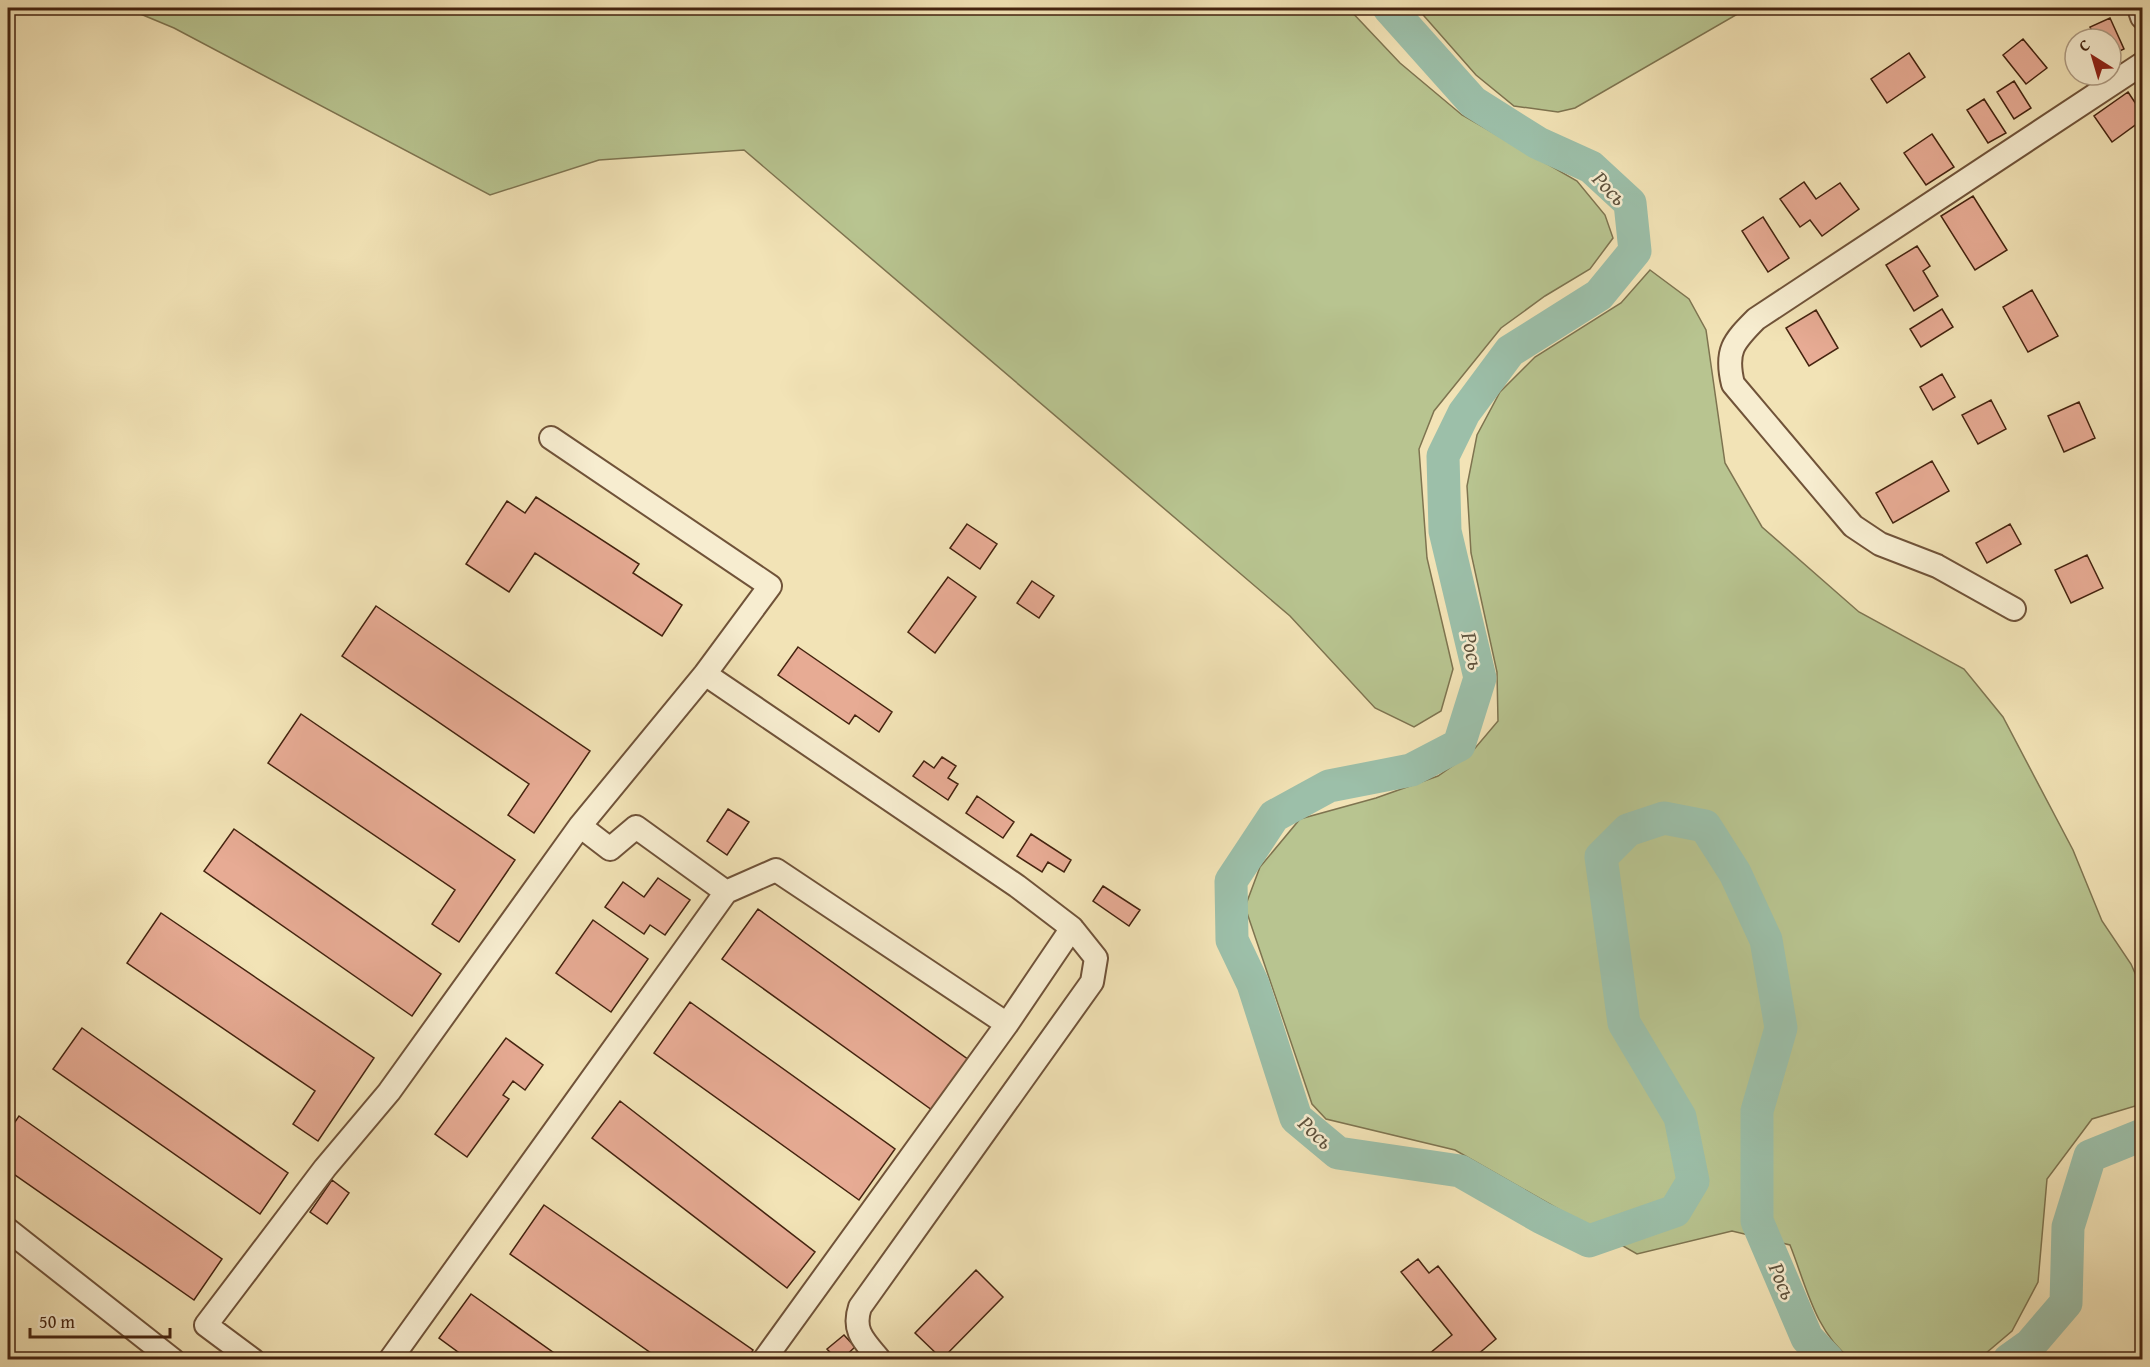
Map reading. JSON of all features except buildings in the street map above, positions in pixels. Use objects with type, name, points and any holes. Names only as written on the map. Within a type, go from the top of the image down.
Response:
[{"type":"street","points":[[2139,8],[2142,17]]},
{"type":"street","points":[[2014,609],[1937,566],[1880,544],[1853,526],[1733,384],[1728,367],[1733,343],[1756,319],[2142,64]]},
{"type":"street","points":[[253,1359],[206,1325],[325,1168],[389,1092],[580,826],[705,674],[770,586],[551,438]]},
{"type":"street","points":[[705,674],[1017,886],[1072,928],[1096,958],[1092,982],[860,1307],[856,1320],[859,1337],[879,1359]]},
{"type":"street","points":[[580,826],[610,849],[636,827],[726,892]]},
{"type":"street","points":[[390,1359],[726,892],[776,870],[1007,1024]]},
{"type":"street","points":[[764,1359],[1007,1024],[1072,928]]},
{"type":"street","points":[[8,1230],[173,1359]]},
{"type":"green space","points":[[126,8],[1348,8],[1400,63],[1462,115],[1577,181],[1605,215],[1613,238],[1590,269],[1545,296],[1501,328],[1434,411],[1419,449],[1427,558],[1453,669],[1441,711],[1414,727],[1375,708],[1290,616],[744,150],[599,160],[490,195],[174,28]]},
{"type":"green space","points":[[1417,8],[1748,8],[1575,108],[1558,112],[1514,106],[1476,75]]},
{"type":"green space","points":[[1650,270],[1689,299],[1706,330],[1725,463],[1762,527],[1859,612],[1964,669],[2003,717],[2073,850],[2102,921],[2131,964],[2142,989],[2142,1104],[2092,1119],[2047,1179],[2038,1282],[2012,1331],[1979,1359],[1851,1359],[1839,1348],[1820,1322],[1790,1245],[1732,1231],[1637,1254],[1455,1150],[1326,1119],[1312,1104],[1245,907],[1260,867],[1300,819],[1376,798],[1438,776],[1471,753],[1498,721],[1497,672],[1471,553],[1467,486],[1477,435],[1500,392],[1535,357],[1621,303]]},
{"type":"waterway","name":"Рось","points":[[1389,8],[1473,102],[1538,143],[1591,167],[1630,203],[1635,251],[1599,295],[1510,351],[1464,413],[1443,456],[1445,531],[1480,678],[1459,745],[1411,770],[1329,786],[1274,816],[1231,881],[1232,940],[1253,984],[1296,1118],[1338,1153],[1460,1171],[1542,1218],[1589,1241],[1675,1211],[1693,1181],[1680,1117],[1624,1023],[1601,857],[1628,830],[1664,818],[1705,826],[1735,873],[1766,940],[1781,1028],[1757,1111],[1757,1221],[1807,1338],[1828,1360]]},
{"type":"waterway","name":"Рось","points":[[2009,1360],[2030,1345],[2066,1303],[2068,1227],[2090,1156],[2142,1135]]}]
